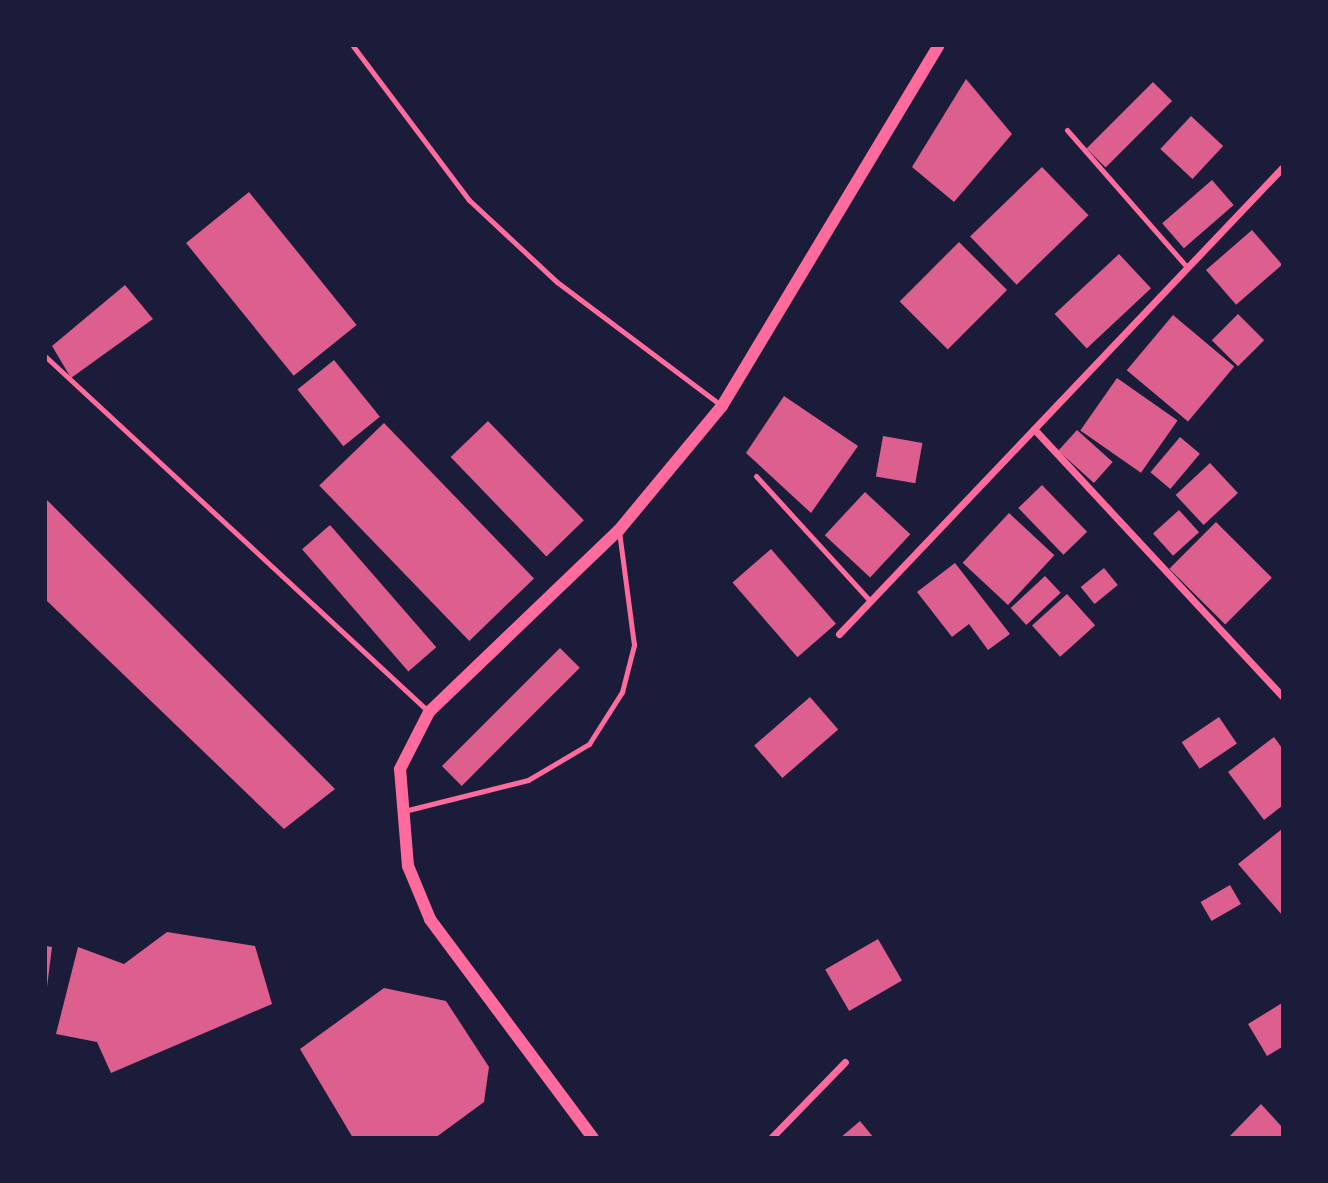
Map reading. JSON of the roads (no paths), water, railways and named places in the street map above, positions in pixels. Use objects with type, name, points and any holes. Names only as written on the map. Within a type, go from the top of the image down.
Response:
[{"type":"street","points":[[593,1138],[430,919],[408,866],[401,812],[400,769],[429,712],[620,530],[722,406],[939,46]]},
{"type":"street","points":[[839,634],[1185,265],[1283,168]]},
{"type":"street","points":[[1034,429],[1283,696]]},
{"type":"street","points":[[771,1138],[845,1062]]},
{"type":"lane","points":[[353,46],[469,200],[557,282],[722,406]]},
{"type":"lane","points":[[1067,130],[1185,265]]},
{"type":"lane","points":[[46,357],[429,712]]},
{"type":"lane","points":[[755,476],[870,601]]},
{"type":"lane","points":[[401,812],[528,780],[589,744],[622,692],[634,645],[620,530]]}]
